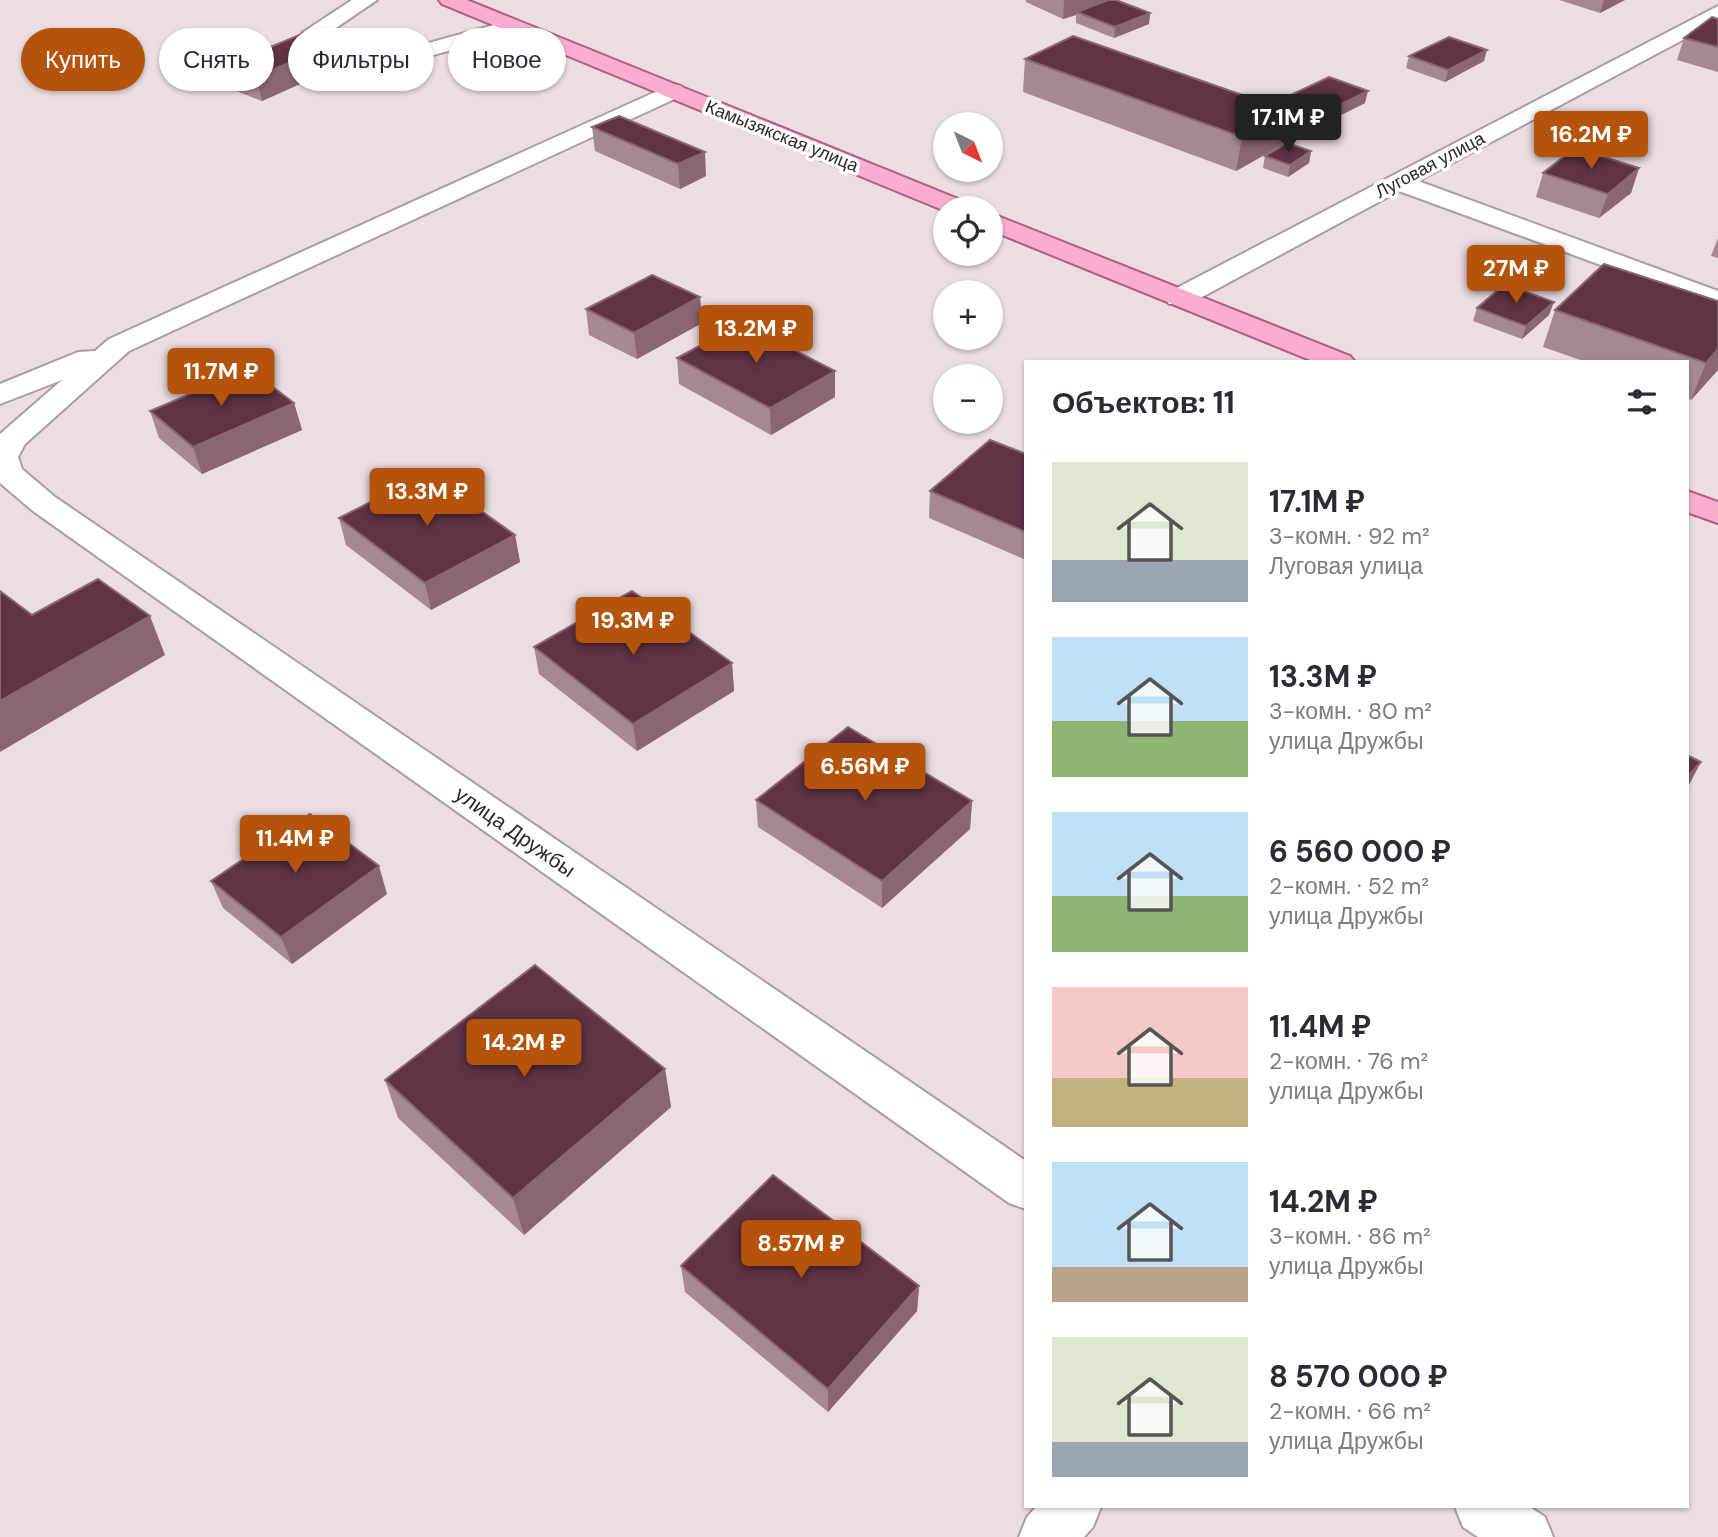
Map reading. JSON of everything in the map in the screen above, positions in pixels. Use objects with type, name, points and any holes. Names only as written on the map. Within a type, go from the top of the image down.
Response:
[{"type":"main road","name":"Камызякская улица","points":[[449,0],[933,197]]},
{"type":"main road","points":[[1003,226],[1335,360]]},
{"type":"main road","points":[[1689,502],[1718,513]]},
{"type":"street","points":[[367,0],[313,33],[383,62],[512,26]]},
{"type":"street","name":"Луговая улица","points":[[1179,298],[1714,18]]},
{"type":"street","points":[[0,395],[119,345],[673,91]]},
{"type":"street","points":[[1398,182],[1718,300]]},
{"type":"street","name":"улица Дружбы","points":[[119,345],[12,439],[2,457],[7,473],[56,512],[1024,1187]]},
{"type":"street","points":[[1047,1537],[1072,1508]]},
{"type":"street","points":[[1484,1508],[1525,1537]]},
{"type":"building","points":[[1108,0],[1116,0],[1150,13],[1115,27],[1077,12]]},
{"type":"building","points":[[1712,17],[1718,19],[1718,47],[1684,38]]},
{"type":"building","points":[[1073,36],[1288,111],[1242,137],[1025,59]]},
{"type":"building","points":[[1449,37],[1487,50],[1448,70],[1409,56]]},
{"type":"building","points":[[288,40],[288,63],[274,69],[274,46]]},
{"type":"building","points":[[1329,77],[1368,91],[1331,109],[1293,94]]},
{"type":"building","points":[[619,116],[705,152],[678,164],[592,127]]},
{"type":"building","points":[[1287,143],[1311,151],[1290,165],[1265,156]]},
{"type":"building","points":[[1575,148],[1639,168],[1608,194],[1543,173]]},
{"type":"building","points":[[1604,264],[1718,301],[1718,349],[1706,363],[1555,310]]},
{"type":"building","points":[[652,275],[700,297],[634,333],[586,309]]},
{"type":"building","points":[[1505,284],[1554,302],[1526,326],[1477,308]]},
{"type":"building","points":[[742,323],[835,371],[770,408],[677,358]]},
{"type":"building","points":[[249,369],[294,403],[193,447],[150,411]]},
{"type":"building","points":[[990,440],[1024,453],[1024,531],[930,491]]},
{"type":"building","points":[[428,473],[515,535],[425,583],[339,518]]},
{"type":"building","points":[[98,579],[150,616],[0,701],[0,591],[32,615]]},
{"type":"building","points":[[632,591],[732,663],[633,724],[534,647]]},
{"type":"building","points":[[848,727],[972,801],[882,881],[756,800]]},
{"type":"building","points":[[1689,756],[1701,762],[1689,775]]},
{"type":"building","points":[[310,814],[379,866],[281,937],[211,881]]},
{"type":"building","points":[[535,965],[665,1069],[513,1198],[385,1080]]},
{"type":"building","points":[[773,1175],[919,1286],[828,1389],[681,1266]]}]
